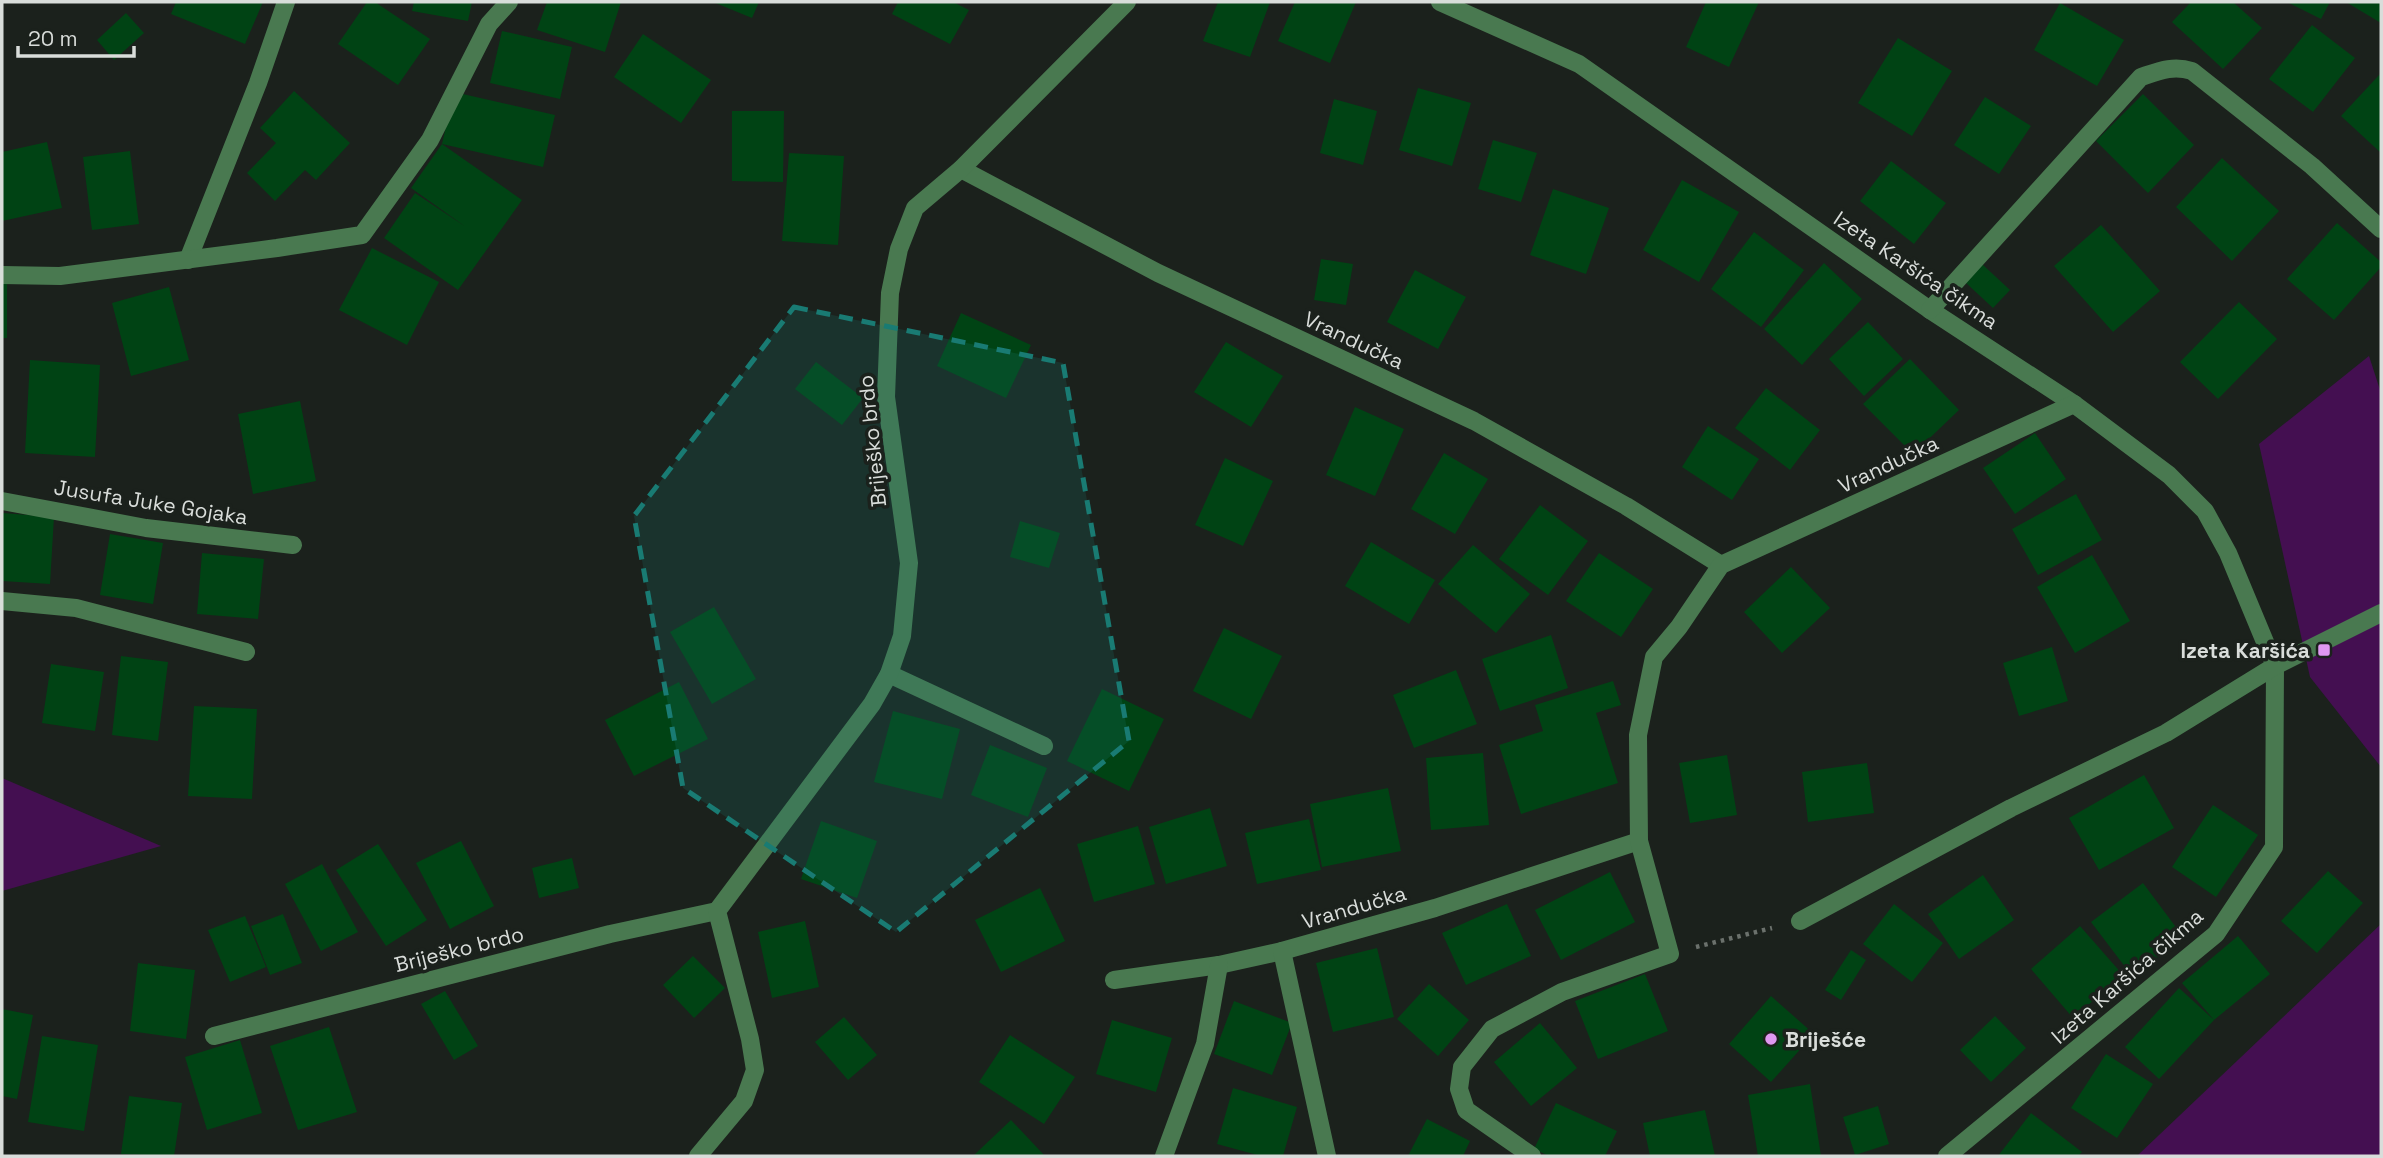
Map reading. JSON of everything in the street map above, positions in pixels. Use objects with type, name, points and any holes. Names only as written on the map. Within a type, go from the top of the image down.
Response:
[{"type":"street","points":[[188,260],[258,83],[286,2]]},
{"type":"street","points":[[2,275],[60,276],[362,235],[430,140],[489,24],[509,2]]},
{"type":"street","name":"Briješko brdo","points":[[214,1036],[610,934],[717,911],[872,704],[889,674],[902,636],[909,563],[886,397],[890,293],[899,249],[915,208],[961,169],[1127,2]]},
{"type":"street","name":"Izeta Karšića čikma","points":[[1440,2],[1579,64],[1930,310],[2074,404],[2169,475],[2205,512],[2228,553],[2275,666],[2274,847],[2216,934],[1947,1156]]},
{"type":"street","points":[[1930,310],[2141,77],[2164,69],[2180,68],[2192,71],[2312,166],[2381,229]]},
{"type":"street","name":"Vrandučka","points":[[961,169],[1158,273],[1474,421],[1626,506],[1721,565],[2074,404]]},
{"type":"street","name":"Jusufa Juke Gojaka","points":[[2,501],[146,528],[293,545]]},
{"type":"street","points":[[1531,1156],[1466,1110],[1459,1089],[1462,1067],[1492,1029],[1562,992],[1670,954],[1639,841],[1638,735],[1654,657],[1679,627],[1721,565]]},
{"type":"street","points":[[2,600],[76,608],[246,652]]},
{"type":"street","points":[[1800,921],[2011,808],[2166,733],[2275,666],[2381,613]]},
{"type":"street","points":[[889,674],[1044,746]]},
{"type":"street","name":"Vrandučka","points":[[1327,1156],[1282,951],[1436,908],[1639,841]]},
{"type":"street","points":[[698,1156],[744,1101],[755,1070],[750,1039],[717,911]]},
{"type":"street","points":[[1114,980],[1220,965],[1282,951]]},
{"type":"street","points":[[1164,1156],[1205,1044],[1220,965]]},
{"type":"path","points":[[1670,954],[1800,921]]},
{"type":"highlighted area","points":[[794,307],[1063,363],[1129,741],[896,932],[683,788],[634,516]]},
{"type":"shaded area","points":[[2369,356],[2381,393],[2381,767],[2310,677],[2259,444]]},
{"type":"shaded area","points":[[2,778],[161,846],[2,891]]},
{"type":"shaded area","points":[[2381,924],[2381,1156],[2137,1156]]},
{"type":"building","points":[[176,2],[263,2],[245,44],[171,14]]},
{"type":"building","points":[[367,2],[375,2],[430,39],[398,85],[338,44]]},
{"type":"building","points":[[414,2],[472,2],[468,21],[412,11]]},
{"type":"building","points":[[547,2],[621,2],[605,52],[537,30]]},
{"type":"building","points":[[713,2],[759,2],[752,18]]},
{"type":"building","points":[[898,2],[953,2],[969,10],[950,44],[892,14]]},
{"type":"building","points":[[1218,2],[1270,2],[1250,57],[1203,41]]},
{"type":"building","points":[[1295,2],[1356,2],[1330,63],[1278,41]]},
{"type":"building","points":[[1706,2],[1759,2],[1729,67],[1686,47]]},
{"type":"building","points":[[2191,2],[2233,2],[2262,28],[2223,69],[2172,22]]},
{"type":"building","points":[[2287,2],[2330,2],[2321,19]]},
{"type":"building","points":[[2346,2],[2381,2],[2381,23]]},
{"type":"building","points":[[2060,3],[2124,40],[2097,86],[2034,50]]},
{"type":"building","points":[[126,13],[144,33],[114,60],[97,40]]},
{"type":"building","points":[[2312,25],[2355,58],[2313,112],[2269,79]]},
{"type":"building","points":[[502,31],[572,47],[560,99],[490,83]]},
{"type":"building","points":[[643,34],[711,80],[681,123],[614,77]]},
{"type":"building","points":[[1898,38],[1952,71],[1912,136],[1858,103]]},
{"type":"building","points":[[2381,73],[2381,153],[2341,116]]},
{"type":"building","points":[[1418,88],[1471,103],[1452,166],[1399,150]]},
{"type":"building","points":[[294,91],[350,143],[316,180],[305,170],[275,201],[247,173],[276,143],[260,128]]},
{"type":"building","points":[[454,92],[555,115],[543,167],[442,144]]},
{"type":"building","points":[[2143,94],[2194,145],[2148,193],[2096,141]]},
{"type":"building","points":[[1985,97],[2031,126],[1999,174],[1954,145]]},
{"type":"building","points":[[1334,99],[1377,111],[1363,165],[1320,153]]},
{"type":"building","points":[[732,111],[784,111],[783,182],[732,181]]},
{"type":"building","points":[[1493,140],[1537,153],[1521,202],[1478,189]]},
{"type":"building","points":[[47,142],[62,208],[2,221],[2,152]]},
{"type":"building","points":[[442,144],[522,200],[458,290],[384,238],[415,193],[466,227],[411,188]]},
{"type":"building","points":[[130,151],[139,224],[92,230],[83,157]]},
{"type":"building","points":[[789,153],[844,156],[838,245],[782,241]]},
{"type":"building","points":[[2222,158],[2279,211],[2232,261],[2176,207]]},
{"type":"building","points":[[1891,161],[1946,203],[1914,244],[1860,201]]},
{"type":"building","points":[[1682,180],[1739,212],[1699,282],[1643,250]]},
{"type":"building","points":[[1553,189],[1609,208],[1586,274],[1530,255]]},
{"type":"building","points":[[2337,223],[2381,262],[2381,267],[2334,320],[2287,279]]},
{"type":"building","points":[[2101,225],[2160,291],[2113,332],[2054,266]]},
{"type":"building","points":[[1754,232],[1804,270],[1761,327],[1711,289]]},
{"type":"building","points":[[372,248],[439,282],[407,345],[339,310]]},
{"type":"building","points":[[1321,259],[1353,264],[1346,305],[1314,300]]},
{"type":"building","points":[[1824,263],[1862,299],[1802,365],[1764,329]]},
{"type":"building","points":[[1982,264],[2010,290],[1993,308],[1965,282]]},
{"type":"building","points":[[1415,270],[1466,297],[1438,349],[1387,322]]},
{"type":"building","points":[[2,284],[7,284],[7,338],[2,338]]},
{"type":"building","points":[[169,287],[189,360],[131,376],[112,303]]},
{"type":"building","points":[[2239,302],[2277,339],[2218,399],[2180,362]]},
{"type":"building","points":[[961,313],[1031,345],[1006,398],[937,366]]},
{"type":"building","points":[[1868,322],[1903,359],[1864,396],[1829,359]]},
{"type":"building","points":[[1226,342],[1283,376],[1251,427],[1194,392]]},
{"type":"building","points":[[1910,359],[1959,410],[1913,454],[1863,404]]},
{"type":"building","points":[[30,360],[100,365],[95,457],[25,453]]},
{"type":"building","points":[[816,362],[863,398],[842,425],[795,389]]},
{"type":"building","points":[[1766,388],[1820,430],[1790,470],[1735,428]]},
{"type":"building","points":[[300,401],[316,481],[253,494],[238,414]]},
{"type":"building","points":[[1355,407],[1404,429],[1375,496],[1326,475]]},
{"type":"building","points":[[1708,426],[1759,459],[1732,500],[1682,467]]},
{"type":"building","points":[[2035,433],[2066,479],[2015,514],[1983,468]]},
{"type":"building","points":[[1444,453],[1488,479],[1455,534],[1411,509]]},
{"type":"building","points":[[1225,458],[1273,481],[1243,546],[1195,525]]},
{"type":"building","points":[[2076,494],[2102,540],[2038,575],[2012,529]]},
{"type":"building","points":[[1540,505],[1588,541],[1548,595],[1499,559]]},
{"type":"building","points":[[2,513],[54,517],[50,584],[2,581]]},
{"type":"building","points":[[1020,521],[1060,533],[1049,568],[1010,557]]},
{"type":"building","points":[[110,534],[163,543],[153,604],[100,595]]},
{"type":"building","points":[[1371,542],[1435,580],[1409,624],[1345,586]]},
{"type":"building","points":[[1473,545],[1530,594],[1496,633],[1438,584]]},
{"type":"building","points":[[202,553],[264,559],[258,619],[197,614]]},
{"type":"building","points":[[1599,553],[1653,589],[1621,637],[1566,601]]},
{"type":"building","points":[[2092,555],[2130,621],[2075,653],[2037,587]]},
{"type":"building","points":[[1791,567],[1830,608],[1782,653],[1744,612]]},
{"type":"building","points":[[714,607],[756,679],[712,704],[670,632]]},
{"type":"building","points":[[1224,628],[1282,656],[1251,719],[1193,691]]},
{"type":"building","points":[[1551,635],[1568,688],[1500,711],[1482,659]]},
{"type":"building","points":[[2052,647],[2068,701],[2019,716],[2003,663]]},
{"type":"building","points":[[121,656],[168,662],[158,741],[112,735]]},
{"type":"building","points":[[51,664],[104,672],[95,731],[42,723]]},
{"type":"building","points":[[1456,670],[1477,724],[1414,748],[1393,695]]},
{"type":"building","points":[[1613,681],[1621,705],[1596,713],[1618,783],[1521,814],[1499,745],[1543,731],[1535,705]]},
{"type":"building","points":[[679,682],[708,739],[634,776],[605,720]]},
{"type":"building","points":[[1102,689],[1164,719],[1129,791],[1067,761]]},
{"type":"building","points":[[194,706],[257,709],[252,799],[188,796]]},
{"type":"building","points":[[893,711],[960,729],[942,799],[874,782]]},
{"type":"building","points":[[990,745],[1047,768],[1028,817],[971,795]]},
{"type":"building","points":[[1483,753],[1489,825],[1431,830],[1426,758]]},
{"type":"building","points":[[1727,755],[1737,815],[1690,823],[1679,763]]},
{"type":"building","points":[[1867,763],[1874,813],[1808,822],[1802,772]]},
{"type":"building","points":[[2144,775],[2174,828],[2099,870],[2069,818]]},
{"type":"building","points":[[1388,788],[1401,851],[1322,867],[1310,804]]},
{"type":"building","points":[[2213,805],[2258,835],[2216,897],[2172,867]]},
{"type":"building","points":[[1210,808],[1227,866],[1166,884],[1149,827]]},
{"type":"building","points":[[1309,819],[1321,870],[1257,884],[1245,833]]},
{"type":"building","points":[[821,821],[877,841],[857,898],[801,879]]},
{"type":"building","points":[[1138,826],[1155,884],[1094,902],[1077,844]]},
{"type":"building","points":[[461,841],[494,906],[450,929],[416,863]]},
{"type":"building","points":[[378,844],[427,920],[386,946],[336,870]]},
{"type":"building","points":[[572,858],[579,888],[539,898],[532,868]]},
{"type":"building","points":[[322,864],[358,932],[321,951],[285,884]]},
{"type":"building","points":[[2328,871],[2363,903],[2317,953],[2281,921]]},
{"type":"building","points":[[1610,872],[1635,922],[1561,960],[1535,910]]},
{"type":"building","points":[[1983,875],[2014,920],[1959,959],[1928,914]]},
{"type":"building","points":[[2143,883],[2184,938],[2132,976],[2091,922]]},
{"type":"building","points":[[1040,888],[1065,941],[1001,972],[975,920]]},
{"type":"building","points":[[1507,904],[1531,956],[1466,985],[1442,933]]},
{"type":"building","points":[[1894,904],[1943,943],[1912,982],[1863,944]]},
{"type":"building","points":[[283,914],[302,963],[270,975],[251,926]]},
{"type":"building","points":[[245,916],[266,967],[230,982],[208,930]]},
{"type":"building","points":[[805,921],[819,987],[772,998],[758,932]]},
{"type":"building","points":[[2080,926],[2123,975],[2073,1018],[2031,969]]},
{"type":"building","points":[[2238,936],[2270,974],[2214,1020],[2182,983]]},
{"type":"building","points":[[1377,948],[1394,1017],[1333,1032],[1316,963]]},
{"type":"building","points":[[1851,950],[1866,960],[1841,1000],[1825,990]]},
{"type":"building","points":[[693,956],[725,988],[694,1018],[663,985]]},
{"type":"building","points":[[138,963],[195,970],[186,1039],[130,1031]]},
{"type":"building","points":[[1645,974],[1668,1031],[1598,1059],[1575,1001]]},
{"type":"building","points":[[1429,984],[1469,1020],[1438,1056],[1397,1019]]},
{"type":"building","points":[[2179,988],[2214,1020],[2159,1079],[2125,1047]]},
{"type":"building","points":[[445,991],[478,1046],[454,1060],[421,1004]]},
{"type":"building","name":"Briješće","points":[[1771,996],[1814,1034],[1771,1082],[1729,1044]]},
{"type":"building","points":[[1234,1001],[1292,1023],[1272,1075],[1214,1054]]},
{"type":"building","points":[[2,1009],[33,1015],[17,1099],[2,1096]]},
{"type":"building","points":[[1995,1016],[2026,1048],[1991,1082],[1960,1050]]},
{"type":"building","points":[[844,1017],[877,1055],[848,1080],[815,1042]]},
{"type":"building","points":[[1112,1020],[1172,1038],[1156,1092],[1096,1074]]},
{"type":"building","points":[[1540,1023],[1577,1068],[1531,1106],[1494,1062]]},
{"type":"building","points":[[329,1027],[357,1112],[298,1130],[270,1046]]},
{"type":"building","points":[[1010,1035],[1075,1077],[1044,1124],[979,1082]]},
{"type":"building","points":[[42,1036],[98,1045],[84,1131],[28,1122]]},
{"type":"building","points":[[240,1040],[262,1113],[207,1130],[185,1057]]},
{"type":"building","points":[[2106,1054],[2153,1084],[2117,1138],[2071,1108]]},
{"type":"building","points":[[1810,1084],[1821,1156],[1758,1156],[1748,1095]]},
{"type":"building","points":[[1233,1088],[1297,1107],[1283,1156],[1261,1156],[1217,1144]]},
{"type":"building","points":[[129,1096],[182,1103],[174,1156],[121,1154]]},
{"type":"building","points":[[1556,1103],[1617,1131],[1605,1156],[1549,1156],[1534,1149]]},
{"type":"building","points":[[1878,1106],[1889,1144],[1855,1155],[1843,1117]]},
{"type":"building","points":[[1705,1110],[1715,1156],[1650,1156],[1643,1123]]},
{"type":"building","points":[[2031,1113],[2082,1152],[2078,1156],[1998,1156]]},
{"type":"building","points":[[1427,1119],[1470,1141],[1463,1156],[1408,1156]]},
{"type":"building","points":[[1011,1120],[1045,1156],[973,1156]]},
{"type":"place","name":"Izeta Karšića","points":[[2324,650]]},
{"type":"place","name":"Briješće","points":[[1771,1039]]}]
